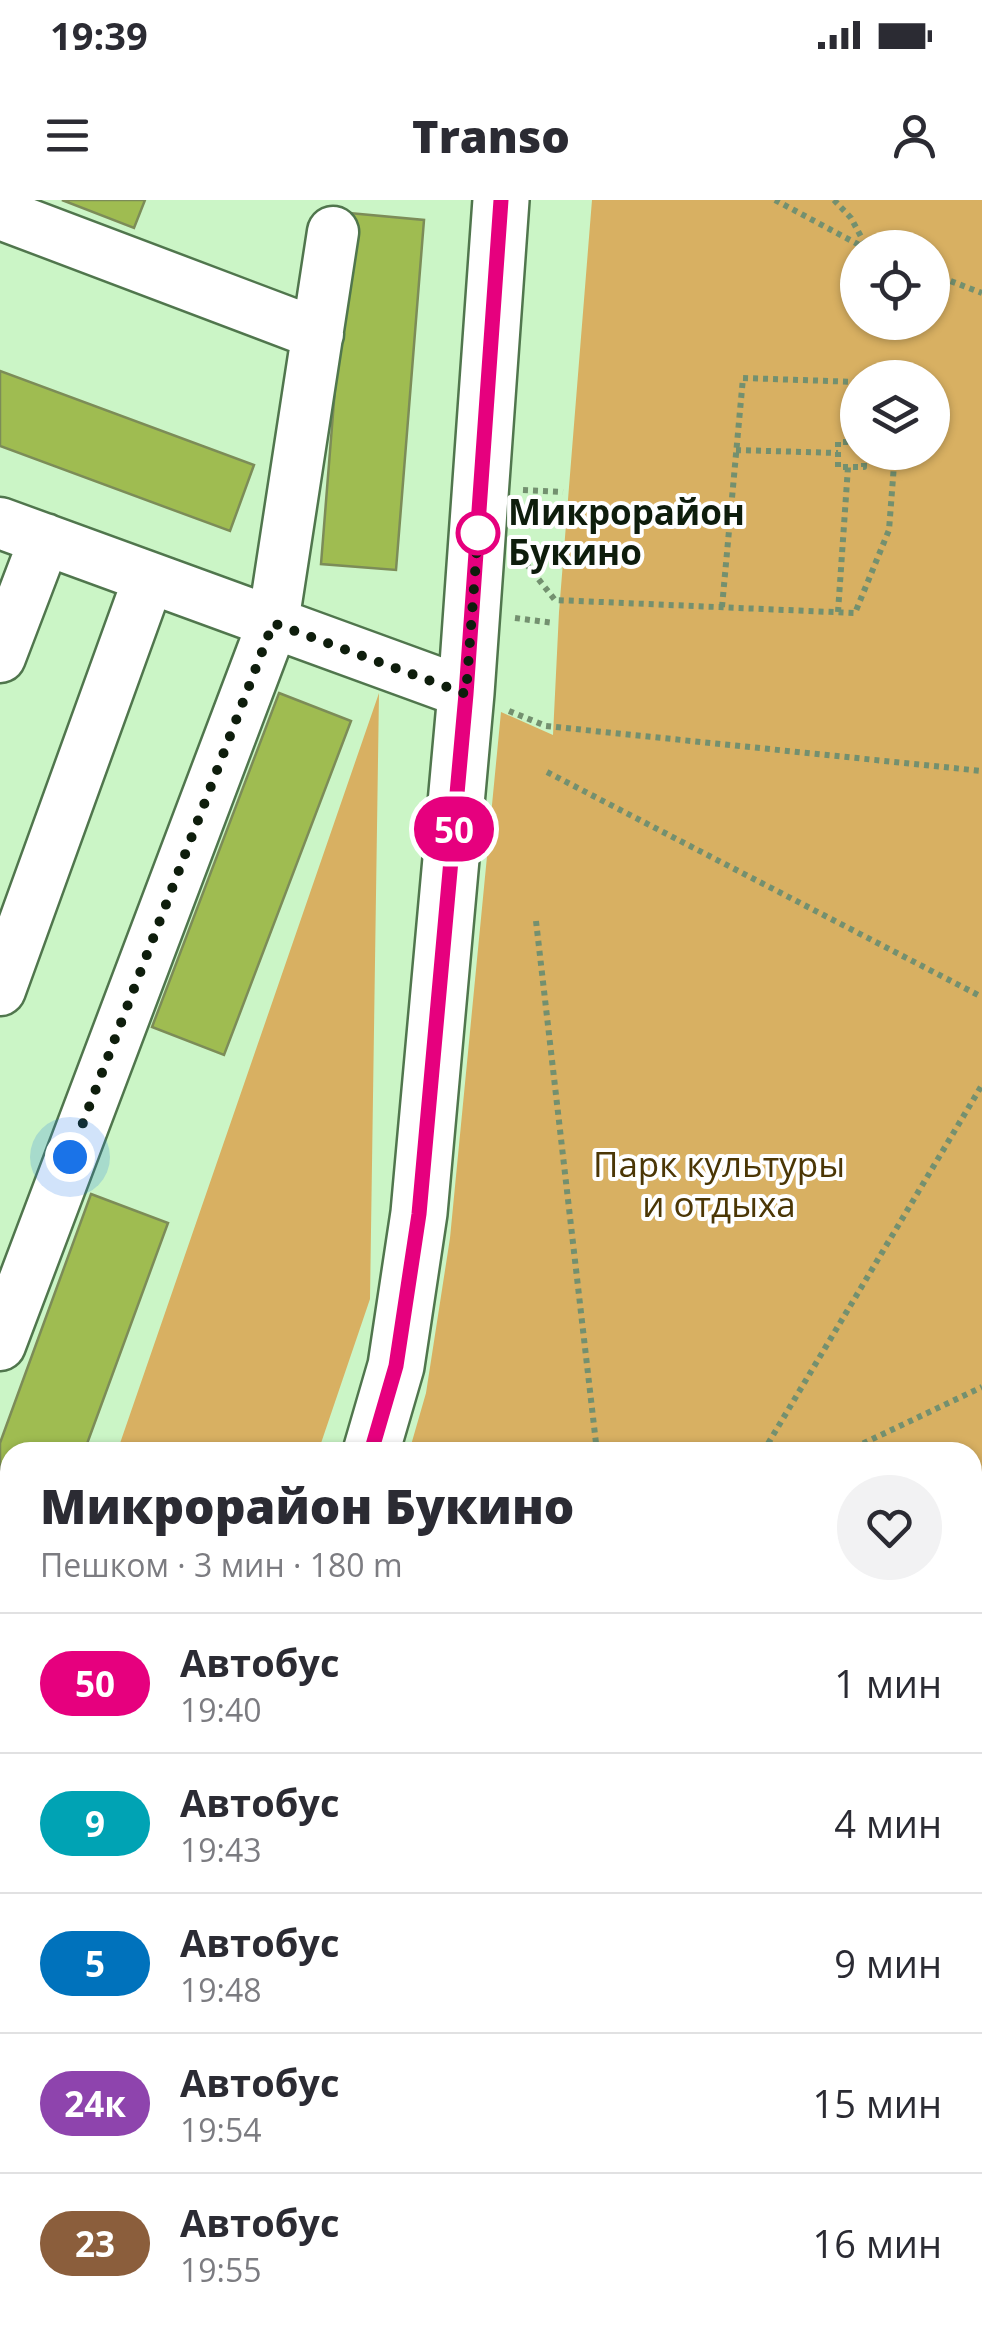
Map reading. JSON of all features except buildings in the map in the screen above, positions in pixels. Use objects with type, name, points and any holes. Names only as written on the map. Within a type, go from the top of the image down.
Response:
[{"type":"main road","points":[[374,1442],[396,1366],[419,1214],[466,694],[500,200]]},
{"type":"street","points":[[0,210],[6,216],[318,334]]},
{"type":"street","points":[[0,1345],[273,623],[333,232]]},
{"type":"street","points":[[0,657],[22,531],[466,694]]},
{"type":"street","points":[[0,990],[149,578]]},
{"type":"path","points":[[775,200],[840,234]]},
{"type":"path","points":[[834,200],[857,230]]},
{"type":"path","points":[[950,281],[982,293]]},
{"type":"path","points":[[722,607],[742,378],[840,381]]},
{"type":"path","points":[[840,442],[840,467]]},
{"type":"path","points":[[736,450],[838,453]]},
{"type":"path","points":[[838,612],[848,470]]},
{"type":"path","points":[[518,553],[555,600],[855,613],[889,530],[894,470]]},
{"type":"path","points":[[522,505],[523,488],[563,492]]},
{"type":"path","points":[[511,618],[554,623]]},
{"type":"path","points":[[466,694],[546,726],[982,771]]},
{"type":"path","points":[[547,772],[982,997]]},
{"type":"path","points":[[536,920],[596,1442]]},
{"type":"path","points":[[768,1442],[982,1085]]},
{"type":"path","points":[[866,1442],[982,1386]]},
{"type":"green space","name":"Парк культуры и отдыха","points":[[592,200],[982,200],[982,1442],[412,1442],[426,1393],[450,1238],[501,712],[553,735]]},
{"type":"green space","points":[[379,693],[370,1299],[321,1442],[120,1442]]},
{"type":"bus line","name":"50","points":[[374,1442],[396,1366],[419,1214],[466,694],[501,200]]},
{"type":"place","name":"Микрорайон Букино","points":[[478,533]]},
{"type":"route","points":[[70,1157],[273,623],[466,694],[478,533]]}]
